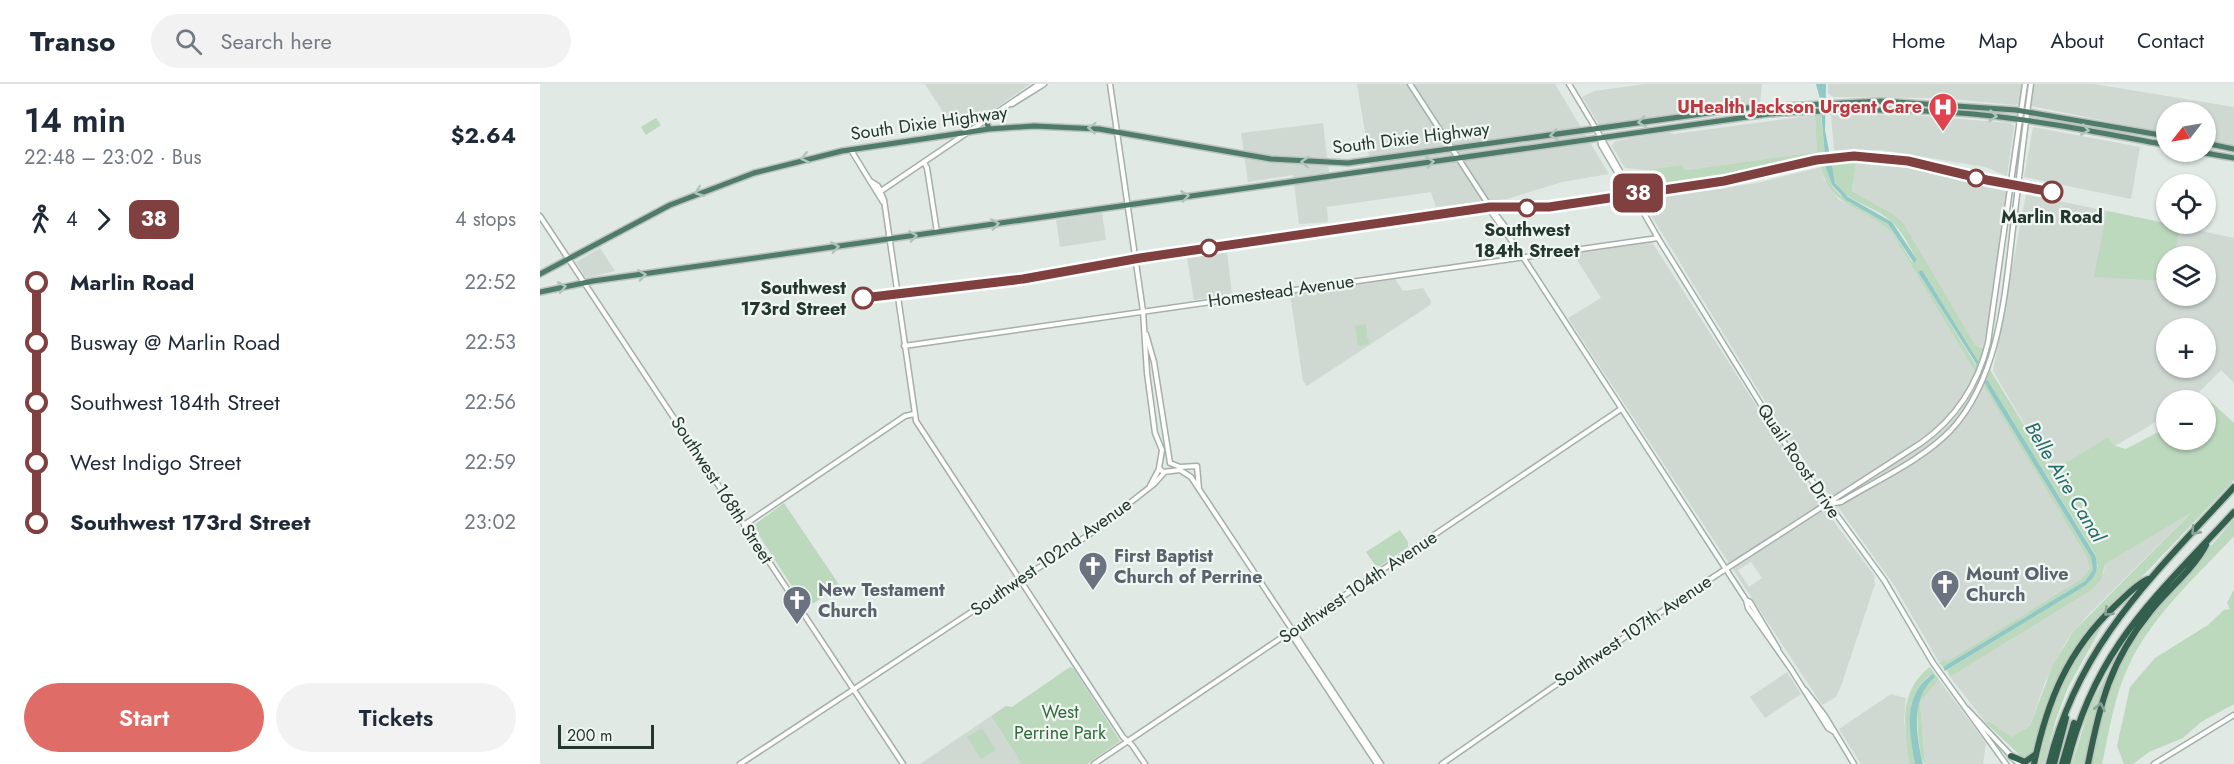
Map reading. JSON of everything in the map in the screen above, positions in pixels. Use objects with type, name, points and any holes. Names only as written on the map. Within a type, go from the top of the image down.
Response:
[{"type":"highway","name":"South Dixie Highway","points":[[540,274],[641,219],[701,191],[770,168],[850,149],[989,129],[1050,126],[1116,131],[1271,159],[1312,163],[1363,162],[1689,115],[1827,102],[1918,102],[2025,111],[2156,134]]},
{"type":"highway","points":[[1917,111],[1918,102]]},
{"type":"highway","name":"South Dixie Highway","points":[[540,292],[584,283],[1600,137],[1818,111],[1917,111],[2024,120],[2156,143]]},
{"type":"highway","points":[[1678,126],[1689,115]]},
{"type":"highway","points":[[1667,128],[1678,120],[1678,117]]},
{"type":"highway","points":[[986,120],[989,129]]},
{"type":"highway","points":[[2144,141],[2146,132]]},
{"type":"highway","points":[[1513,141],[1514,150]]},
{"type":"highway","points":[[2234,149],[2218,146],[2216,155],[2234,158]]},
{"type":"highway","points":[[1363,162],[1364,171]]},
{"type":"highway","points":[[2049,764],[2069,703],[2100,641],[2153,576],[2234,488]]},
{"type":"highway","points":[[2062,764],[2071,730],[2105,662],[2124,633],[2234,512]]},
{"type":"highway","points":[[2088,764],[2101,701],[2117,660],[2134,632],[2202,552],[2210,538]]},
{"type":"highway","points":[[2034,764],[2052,696],[2072,656],[2105,616],[2140,583],[2153,576]]},
{"type":"highway","points":[[2054,764],[2069,703]]},
{"type":"highway","points":[[2067,764],[2084,704]]},
{"type":"highway","points":[[2011,756],[2025,762],[2036,754]]},
{"type":"street","points":[[1011,104],[1039,84]]},
{"type":"street","points":[[879,193],[986,120],[1044,84]]},
{"type":"street","points":[[1110,84],[1143,311],[1144,357],[1155,433],[1162,450],[1161,460],[1178,466],[1197,466],[1196,475],[1200,489]]},
{"type":"street","points":[[1410,84],[1490,207],[1497,212],[1507,233],[1746,600],[1761,629],[1778,649],[1805,689],[1822,720],[1833,732],[1854,764]]},
{"type":"street","name":"Quail Roost Drive","points":[[1569,84],[1596,129],[1602,145],[1636,206],[1640,207],[1786,445],[1893,594],[1933,663],[2006,764]]},
{"type":"street","points":[[2025,84],[2025,111]]},
{"type":"street","points":[[2024,120],[2013,163],[1985,355],[1969,392],[1946,422],[1951,429],[1971,399],[1992,347],[2007,276],[2021,170],[2025,111],[2031,84]]},
{"type":"street","points":[[850,149],[883,202],[914,414],[926,437],[1019,579],[1145,764]]},
{"type":"street","points":[[924,162],[927,168],[937,232]]},
{"type":"street","points":[[2013,163],[2021,170]]},
{"type":"street","points":[[2006,212],[2015,213]]},
{"type":"street","name":"Southwest 168th Street","points":[[540,216],[903,764]]},
{"type":"street","points":[[2004,228],[2013,229]]},
{"type":"street","name":"Homestead Avenue","points":[[904,346],[1658,238]]},
{"type":"street","points":[[1145,331],[1154,362],[1169,462],[1166,471]]},
{"type":"street","name":"Southwest 104th Avenue","points":[[1094,764],[1621,409]]},
{"type":"street","points":[[744,525],[905,416],[914,414]]},
{"type":"street","name":"Southwest 107th Avenue","points":[[1442,764],[1725,569],[1925,440],[1946,422]]},
{"type":"street","name":"Southwest 107th Avenue","points":[[1829,504],[1841,502],[1927,450],[1951,429]]},
{"type":"street","name":"Southwest 102nd Avenue","points":[[1150,486],[1161,460]]},
{"type":"street","points":[[1186,472],[1189,465]]},
{"type":"street","points":[[1159,468],[1166,471],[1176,469],[1186,472],[1200,489],[1381,764]]},
{"type":"street","name":"Southwest 102nd Avenue","points":[[740,764],[1090,534],[1166,471]]},
{"type":"street","points":[[1870,474],[1874,482]]},
{"type":"street","points":[[1191,477],[1196,475]]},
{"type":"street","points":[[1292,631],[1293,637],[1377,764]]},
{"type":"street","name":"Quail Roost Drive","points":[[1966,709],[2019,764]]},
{"type":"street","points":[[2154,764],[2234,715]]},
{"type":"shaded area","points":[[925,84],[1030,84],[972,125],[953,128]]},
{"type":"shaded area","points":[[1357,84],[1555,84],[1609,174],[1562,182],[1507,199],[1436,207],[1431,192],[1327,207],[1328,222],[1299,224],[1293,175],[1248,182],[1241,133],[1323,123],[1330,181],[1372,175]]},
{"type":"shaded area","points":[[1644,84],[1762,84],[1760,105],[1600,126],[1582,97],[1594,91]]},
{"type":"shaded area","points":[[1828,84],[2023,84],[2021,103],[2015,105],[1941,98],[1833,97],[1828,93]]},
{"type":"shaded area","points":[[2033,84],[2094,84],[2204,102],[2156,102],[2156,131],[2031,106]]},
{"type":"shaded area","points":[[2216,104],[2234,107],[2234,146],[2216,143]]},
{"type":"shaded area","points":[[1815,115],[1817,152],[1686,170],[1681,165],[1647,170],[1625,168],[1612,146],[1615,141],[1668,132],[1674,134]]},
{"type":"shaded area","points":[[1831,115],[1910,115],[2011,123],[2014,127],[2007,176],[1985,167],[1881,150],[1834,150]]},
{"type":"shaded area","points":[[2033,127],[2140,147],[2131,199],[2024,177]]},
{"type":"shaded area","points":[[1856,162],[1905,166],[2007,190],[2006,211],[1984,348],[1975,345],[1893,214],[1852,191]]},
{"type":"shaded area","points":[[1821,167],[1824,179],[1838,199],[1876,219],[1892,233],[2089,560],[2090,569],[2085,577],[1946,662],[1944,660],[1939,662],[1894,585],[1782,429],[1641,199],[1757,183]]},
{"type":"shaded area","points":[[2026,194],[2156,222],[2156,234],[2215,234],[2234,238],[2234,383],[2221,370],[2216,375],[2216,318],[2156,318],[2156,378],[2213,378],[2201,390],[2156,390],[2156,422],[2115,446],[2108,437],[2052,471],[1993,371]]},
{"type":"shaded area","points":[[1102,213],[1106,240],[1060,247],[1056,220]]},
{"type":"shaded area","points":[[1652,242],[1810,490],[1874,575],[1875,584],[1836,697],[1822,705],[1568,318],[1601,298],[1572,252]],"holes":[[[1751,562],[1762,578],[1749,587],[1738,570]]]},
{"type":"shaded area","points":[[600,248],[615,271],[586,278],[576,262]]},
{"type":"shaded area","points":[[1227,252],[1232,294],[1194,300],[1187,258]]},
{"type":"shaded area","points":[[1395,279],[1403,291],[1423,288],[1431,301],[1430,305],[1307,386],[1303,381],[1290,294],[1304,290]]},
{"type":"shaded area","points":[[2194,510],[2087,616],[2067,640],[2045,682],[2030,726],[2011,737],[1989,721],[1986,723],[1950,677],[2090,591],[2104,572],[2105,564]]},
{"type":"shaded area","points":[[1787,672],[1801,694],[1765,718],[1750,697]]},
{"type":"shaded area","points":[[1939,680],[1986,743],[1983,764],[1925,764],[1920,702]]},
{"type":"shaded area","points":[[1891,694],[1906,698],[1904,719],[1909,764],[1861,764],[1839,729]]},
{"type":"shaded area","points":[[991,716],[1022,764],[920,764]]},
{"type":"green space","points":[[1815,115],[1821,115],[1826,168],[1832,186],[1840,195],[1888,224],[1912,262],[1917,261],[1909,245],[1891,221],[1853,199],[1838,186],[1830,162],[1856,162],[1852,191],[1893,214],[1903,223],[1975,345],[1985,349],[1976,373],[1892,233],[1840,199],[1832,191],[1820,164],[1824,163],[1823,156],[1748,173],[1637,190],[1624,170],[1647,170],[1681,165],[1686,170],[1817,152]],"holes":[[[1922,270],[1978,361],[1976,365],[1918,272]]]},
{"type":"green space","points":[[656,118],[661,125],[646,135],[641,127]]},
{"type":"green space","points":[[2107,211],[2156,221],[2156,234],[2178,234],[2176,246],[2156,246],[2156,280],[2094,277]]},
{"type":"green space","points":[[1366,324],[1367,337],[1363,339],[1368,338],[1369,344],[1358,346],[1355,326]]},
{"type":"green space","points":[[1989,368],[2052,471],[2108,437],[2115,446],[2126,449],[2156,433],[2156,450],[2216,450],[2216,406],[2234,423],[2234,480],[2079,643],[2054,688],[2033,753],[2025,760],[1986,723],[1989,721],[2011,737],[2030,726],[2052,667],[2073,632],[2192,512],[2105,564],[2101,580],[2090,591],[1950,677],[1947,670],[2090,582],[2098,566],[2095,554],[1987,379],[1986,383],[1994,399],[2091,557],[2093,570],[2085,581],[1950,663],[1943,667],[1939,663],[1944,659],[1946,662],[2080,580],[2090,569],[2087,557],[1982,383]]},
{"type":"green space","points":[[784,503],[840,586],[806,608],[753,526]]},
{"type":"green space","points":[[2234,519],[2234,536],[2176,597],[2138,648],[2119,690],[2102,764],[2090,764],[2105,693],[2129,642]]},
{"type":"green space","points":[[1400,530],[1408,542],[1408,547],[1380,566],[1375,565],[1366,552]]},
{"type":"green space","points":[[2234,589],[2234,704],[2201,722],[2183,738],[2149,752],[2133,764],[2124,764],[2117,746],[2130,687],[2155,658],[2208,625],[2224,610],[2230,609],[2227,603]]},
{"type":"green space","points":[[2113,611],[2102,626],[2068,687],[2056,719],[2044,764],[2039,764],[2052,701],[2080,647]]},
{"type":"green space","points":[[2122,646],[2103,691],[2086,764],[2072,764],[2090,706]]},
{"type":"green space","name":"West Perrine Park","points":[[1070,667],[1074,669],[1120,741],[1087,764],[1022,764],[991,716],[1006,706],[1012,707]]},
{"type":"green space","points":[[1930,667],[1939,680],[1920,702],[1925,764],[1919,742],[1918,701],[1921,692],[1935,677],[1929,676],[1920,685],[1911,705],[1910,728],[1915,764],[1909,764],[1905,724],[1908,699],[1919,677]]},
{"type":"green space","points":[[982,728],[996,750],[981,759],[967,737]]},
{"type":"water","points":[[1816,84],[1826,84],[1825,130],[1835,183],[1848,197],[1892,222],[1917,260],[1914,263],[1888,224],[1846,200],[1832,185],[1826,168],[1820,99]]},
{"type":"water","points":[[1922,270],[1978,361],[1977,365],[1918,272]]},
{"type":"water","points":[[1987,379],[2095,555],[2097,567],[2095,575],[2086,585],[1945,671],[1943,667],[2085,581],[2093,570],[2091,557],[1994,399],[1985,383]]},
{"type":"water","points":[[1933,674],[1935,677],[1927,685],[1918,706],[1918,741],[1923,764],[1915,764],[1910,727],[1912,703],[1923,682]]},
{"type":"bus line","name":"38","points":[[863,298],[1023,279],[1140,258],[1490,207],[1549,207],[1716,182],[1831,158],[1854,156],[1902,160],[1958,174],[2011,182],[2052,192]]},
{"type":"place","name":"UHealth Jackson Urgent Care","points":[[1943,132]]},
{"type":"place","name":"Marlin Road","points":[[2052,192]]},
{"type":"place","name":"Southwest 184th Street","points":[[1527,208]]},
{"type":"place","name":"Southwest 173rd Street","points":[[863,298]]},
{"type":"place","name":"First Baptist Church of Perrine","points":[[1093,592]]},
{"type":"place","name":"Mount Olive Church","points":[[1945,610]]},
{"type":"place","name":"New Testament Church","points":[[797,626]]},
{"type":"water label","name":"Belle Aire Canal","points":[[2065,482]]}]
